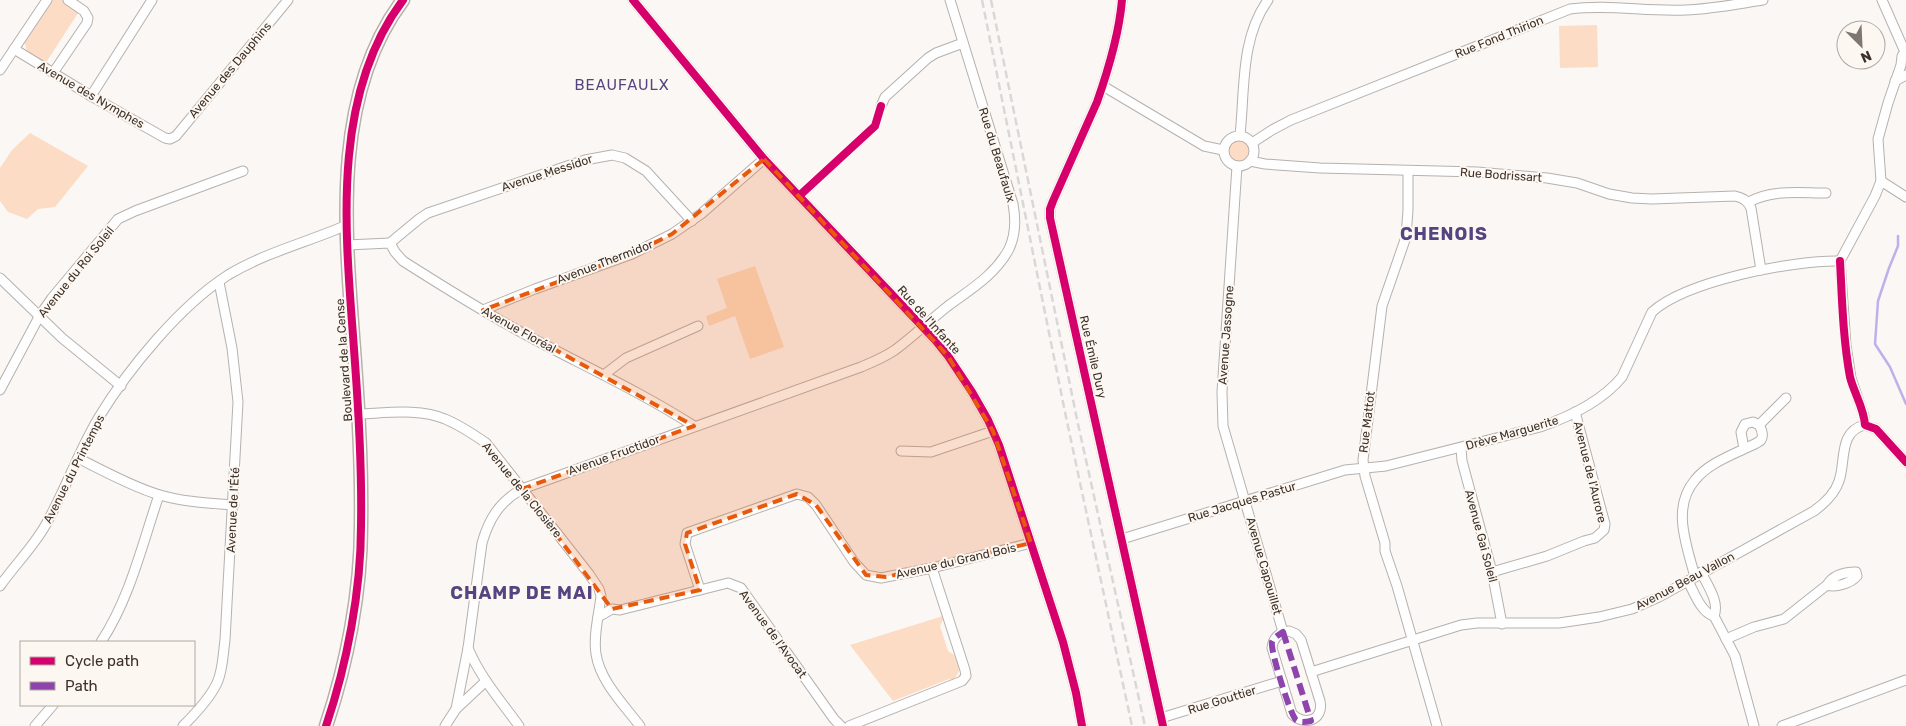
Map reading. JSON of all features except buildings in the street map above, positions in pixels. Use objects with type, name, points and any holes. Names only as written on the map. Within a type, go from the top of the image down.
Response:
[{"type":"main road","name":"Boulevard de la Cense","points":[[326,726],[344,667],[356,590],[361,527],[359,414],[347,244],[350,145],[361,87],[370,58],[383,31],[402,0]]},
{"type":"street","points":[[0,70],[47,0]]},
{"type":"street","points":[[53,73],[88,18],[84,11],[68,0]]},
{"type":"street","points":[[91,96],[152,0]]},
{"type":"street","name":"Avenue des Dauphins","points":[[170,139],[176,136],[288,0]]},
{"type":"street","name":"Rue de l'Infante","points":[[633,0],[764,159],[923,327],[952,362],[972,392],[993,430],[1008,471],[1062,642],[1076,693],[1082,726]]},
{"type":"street","name":"Rue Émile Dury","points":[[1122,0],[1116,44],[1098,102],[1053,201],[1050,209],[1050,218],[1162,722]]},
{"type":"street","points":[[1240,135],[1250,36],[1268,0]]},
{"type":"street","name":"Rue Fond Thirion","points":[[1252,143],[1272,130],[1299,117],[1570,9],[1593,6],[1684,10],[1763,0]]},
{"type":"street","points":[[1882,0],[1906,52],[1900,60],[1904,71],[1895,82],[1878,139],[1881,181],[1875,196],[1840,260],[1846,345],[1851,378],[1865,424],[1876,429],[1906,462]]},
{"type":"street","name":"Rue du Beaufaulx","points":[[923,327],[991,274],[1009,248],[1015,227],[1013,204],[952,2]]},
{"type":"street","points":[[881,106],[885,98],[928,58],[963,43]]},
{"type":"street","name":"Avenue des Nymphes","points":[[14,49],[91,96],[165,138],[170,139]]},
{"type":"street","points":[[1103,86],[1204,146],[1223,150]]},
{"type":"street","points":[[1240,135],[1249,139],[1254,152],[1250,161],[1238,166],[1229,162],[1223,150],[1229,138],[1240,135]]},
{"type":"street","name":"Avenue Messidor","points":[[390,243],[428,213],[584,160],[612,155],[625,158],[646,171],[692,221]]},
{"type":"street","name":"Avenue Thermidor","points":[[483,310],[536,288],[632,254],[672,234],[692,221],[764,159]]},
{"type":"street","name":"Rue Bodrissart","points":[[1250,161],[1320,168],[1408,172],[1478,172],[1547,178],[1577,183],[1609,194],[1632,198],[1735,196],[1743,198],[1748,202]]},
{"type":"street","name":"Avenue Jassogne","points":[[1238,166],[1222,400],[1226,440],[1245,501]]},
{"type":"street","name":"Avenue du Roi Soleil","points":[[0,390],[40,315],[118,219],[242,171]]},
{"type":"street","name":"Rue Mattot","points":[[1408,172],[1406,237],[1382,306],[1362,460],[1385,543],[1385,551],[1438,726]]},
{"type":"street","points":[[1881,181],[1906,197]]},
{"type":"street","points":[[1762,270],[1753,214],[1748,202],[1761,195],[1776,193],[1826,193]]},
{"type":"street","name":"Avenue du Printemps","points":[[0,586],[45,527],[99,418],[121,386],[174,320],[194,301],[219,282],[250,264],[347,225]]},
{"type":"street","points":[[347,244],[390,243]]},
{"type":"street","name":"Avenue Floréal","points":[[390,243],[403,261],[483,310],[547,346],[605,374],[694,426]]},
{"type":"street","name":"Drève Marguerite","points":[[1363,468],[1386,466],[1461,448],[1560,420],[1616,384],[1622,377],[1652,312],[1660,305],[1701,287],[1762,270],[1826,260],[1840,260]]},
{"type":"street","points":[[0,278],[62,338],[121,386]]},
{"type":"street","name":"Avenue de l'Été","points":[[183,726],[194,715],[217,683],[221,670],[225,640],[238,424],[237,384],[219,282]]},
{"type":"street","points":[[605,374],[626,358],[698,326]]},
{"type":"street","name":"Avenue Fructidor","points":[[456,709],[468,648],[482,543],[492,515],[511,495],[522,489],[876,360],[896,350],[923,327]]},
{"type":"street","points":[[1759,425],[1786,398]]},
{"type":"street","name":"Avenue de l'Aurore","points":[[1492,572],[1547,556],[1596,538],[1604,530],[1605,524],[1575,412]]},
{"type":"street","name":"Avenue de la Closière","points":[[359,414],[418,413],[444,418],[467,430],[486,444],[594,581],[601,596],[612,609]]},
{"type":"street","points":[[1744,449],[1741,432],[1745,424],[1753,422],[1759,425],[1762,434],[1761,439],[1744,449],[1704,471],[1694,481],[1685,499],[1682,518],[1704,610],[1709,615],[1714,616],[1735,656],[1754,726]]},
{"type":"street","name":"Avenue Beau Vallon","points":[[1413,640],[1462,624],[1559,624],[1632,609],[1659,597],[1814,511],[1827,501],[1840,480],[1845,445],[1850,435],[1859,426],[1865,424]]},
{"type":"street","points":[[901,451],[931,452],[993,430]]},
{"type":"street","name":"Avenue Gai Soleil","points":[[1461,448],[1462,461],[1492,572],[1502,624]]},
{"type":"street","points":[[78,458],[159,495],[193,502],[234,505]]},
{"type":"street","name":"Rue Jacques Pastur","points":[[1122,539],[1345,470],[1363,468]]},
{"type":"street","name":"Avenue du Grand Bois","points":[[700,590],[685,544],[687,533],[797,494],[808,497],[816,506],[854,562],[866,575],[881,578],[932,568],[1031,543]]},
{"type":"street","points":[[102,641],[125,597],[159,495]]},
{"type":"street","name":"Avenue Capouillet","points":[[1245,501],[1283,632]]},
{"type":"street","points":[[849,726],[962,681],[966,676],[966,670],[932,568]]},
{"type":"street","points":[[1695,577],[1716,603],[1717,609],[1714,616]]},
{"type":"street","name":"Avenue de l'Avocat","points":[[598,617],[612,609],[620,610],[728,583],[741,588],[834,719],[841,726]]},
{"type":"street","points":[[1726,639],[1754,627],[1784,619],[1827,585]]},
{"type":"street","points":[[601,596],[595,643],[600,669],[640,726]]},
{"type":"street","points":[[1289,631],[1296,634],[1301,640],[1311,672],[1322,709],[1312,724],[1297,720],[1292,714],[1272,648],[1272,642],[1276,636],[1289,631]]},
{"type":"street","points":[[1311,672],[1413,640]]},
{"type":"street","points":[[468,648],[473,661],[486,681],[519,726]]},
{"type":"street","points":[[1782,726],[1906,680]]},
{"type":"street","name":"Avenue Fructidor","points":[[445,726],[456,709],[486,681]]},
{"type":"street","name":"Rue Gouttier","points":[[1162,722],[1282,681]]},
{"type":"street","points":[[35,726],[52,706]]},
{"type":"highlighted area","points":[[764,159],[948,356],[993,431],[1031,543],[886,577],[866,575],[816,505],[797,494],[687,533],[685,544],[700,590],[612,609],[522,489],[694,426],[483,310],[632,254],[672,234]]},
{"type":"shaded area","points":[[51,0],[62,0],[80,10],[45,64],[27,52],[24,39]]},
{"type":"shaded area","points":[[1597,25],[1598,67],[1560,68],[1559,26]]},
{"type":"shaded area","points":[[30,133],[88,166],[55,207],[38,209],[27,219],[8,212],[0,201],[0,168],[12,150]]},
{"type":"shaded area","points":[[1239,139],[1247,142],[1250,150],[1247,158],[1239,161],[1231,158],[1228,150],[1231,142]]},
{"type":"shaded area","points":[[755,266],[784,347],[750,359],[735,316],[709,326],[706,316],[727,308],[717,279]]},
{"type":"shaded area","points":[[943,616],[944,618],[940,626],[948,651],[954,655],[958,665],[958,673],[953,680],[949,679],[893,701],[850,645]]},
{"type":"waterway","points":[[1898,236],[1898,246],[1878,301],[1875,344],[1890,367],[1906,404]]},
{"type":"railway","points":[[982,0],[1066,417],[1132,726]]},
{"type":"railway","points":[[991,0],[1078,424],[1145,726]]},
{"type":"marked path","points":[[1283,632],[1311,721],[1301,722],[1296,720],[1281,682],[1272,642],[1275,637],[1283,632]]},
{"type":"cycle path","points":[[326,726],[346,653],[355,601],[360,551],[360,444],[348,271],[347,223],[352,128],[362,83],[379,40],[403,0]]},
{"type":"cycle path","points":[[633,0],[764,159],[935,340],[972,392],[988,420],[999,445],[1063,642],[1082,726]]},
{"type":"cycle path","points":[[1122,0],[1116,39],[1097,102],[1053,201],[1050,209],[1050,218],[1163,726]]},
{"type":"cycle path","points":[[799,196],[875,126],[881,106]]},
{"type":"cycle path","points":[[1840,261],[1843,319],[1850,377],[1863,413],[1865,425],[1876,429],[1906,462]]},
{"type":"district","name":"BEAUFAULX","points":[[622,85]]},
{"type":"district","name":"CHENOIS","points":[[1444,234]]},
{"type":"district","name":"CHAMP DE MAI","points":[[522,593]]}]
